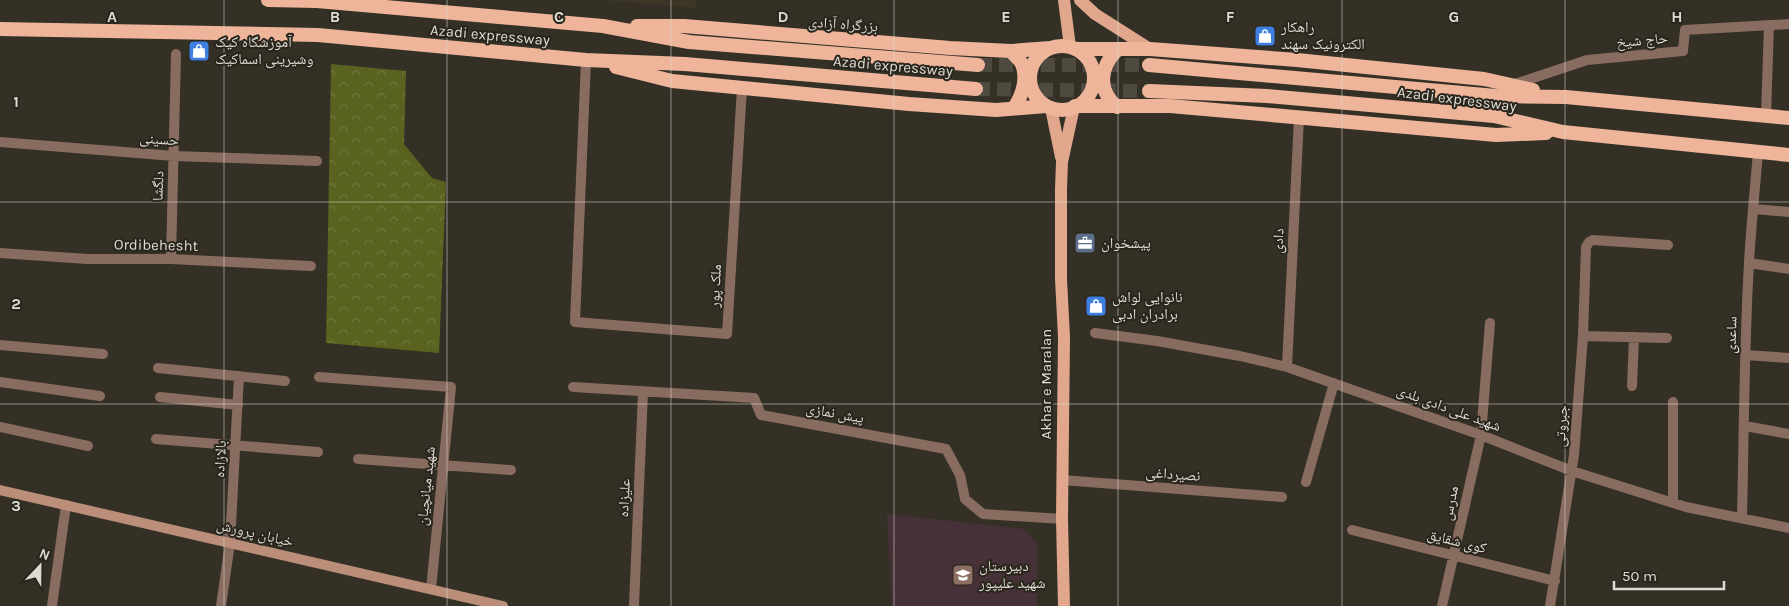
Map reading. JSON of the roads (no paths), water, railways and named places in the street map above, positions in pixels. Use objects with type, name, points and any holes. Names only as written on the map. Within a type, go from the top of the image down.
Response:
[{"type":"highway","name":"Azadi expressway","points":[[268,0],[398,4],[603,26],[689,42],[978,65]]},
{"type":"highway","name":"بزرگراه آزادی","points":[[603,26],[684,26],[817,38],[1011,51],[1050,48]]},
{"type":"highway","name":"Azadi expressway","points":[[0,29],[318,35],[586,60],[685,64],[976,89]]},
{"type":"highway","points":[[1049,107],[1034,93],[1030,76],[1036,59],[1042,52],[1059,46],[1117,50],[1150,49],[1305,61],[1484,79],[1566,97]]},
{"type":"highway","points":[[1073,48],[1089,61],[1094,78],[1089,95],[1075,107]]},
{"type":"highway","points":[[1116,107],[1110,102],[1103,82],[1106,63],[1117,50]]},
{"type":"highway","points":[[1011,51],[1022,64],[1025,80],[1021,97],[1014,108]]},
{"type":"highway","points":[[586,60],[672,81],[909,104],[996,110],[1049,107],[1062,110],[1075,107],[1170,106],[1496,135],[1563,132]]},
{"type":"highway","name":"Azadi expressway","points":[[1149,65],[1496,96],[1566,97],[1789,118]]},
{"type":"highway","name":"Azadi expressway","points":[[1149,91],[1267,96],[1494,116],[1563,132],[1789,155]]},
{"type":"main road","points":[[1064,0],[1073,48]]},
{"type":"main road","points":[[1080,0],[1095,14],[1150,49]]},
{"type":"main road","name":"Akhar e Maralan","points":[[1049,107],[1062,162]]},
{"type":"main road","name":"Akhar e Maralan","points":[[1064,606],[1062,480],[1064,337],[1061,189],[1062,162],[1075,107]]},
{"type":"main road","name":"خیابان پرورش","points":[[0,490],[503,606]]},
{"type":"street","name":"حاج شیخ","points":[[1512,86],[1587,60],[1683,51],[1684,30],[1789,24]]},
{"type":"street","points":[[1766,116],[1769,26]]},
{"type":"street","name":"دلگشا","points":[[171,259],[176,54]]},
{"type":"street","name":"ملک پور","points":[[586,60],[575,322],[727,334],[742,88]]},
{"type":"street","name":"دادی","points":[[1287,367],[1299,117]]},
{"type":"street","name":"حسینی","points":[[0,142],[174,156],[317,161]]},
{"type":"street","name":"ساعدی","points":[[1742,518],[1749,263],[1758,152]]},
{"type":"street","points":[[1754,209],[1789,212]]},
{"type":"street","name":"جبروتی","points":[[1550,606],[1572,471],[1583,336],[1586,248],[1589,242],[1593,240],[1668,245]]},
{"type":"street","name":"Ordibehesht","points":[[0,253],[87,259],[171,259],[311,266]]},
{"type":"street","points":[[1749,263],[1789,269]]},
{"type":"street","name":"مدرس","points":[[1442,606],[1481,435],[1490,323]]},
{"type":"street","name":"شهید علی دادی بلدی","points":[[1095,333],[1157,341],[1240,356],[1287,367],[1481,435],[1572,471],[1674,503],[1789,528]]},
{"type":"street","points":[[1583,336],[1667,338]]},
{"type":"street","points":[[1632,386],[1634,337]]},
{"type":"street","points":[[0,345],[103,354]]},
{"type":"street","points":[[1746,355],[1789,358]]},
{"type":"street","points":[[158,368],[286,381]]},
{"type":"street","name":"بالازاده","points":[[221,606],[230,543],[239,376]]},
{"type":"street","name":"شهید میانچیان","points":[[320,376],[451,387],[430,589]]},
{"type":"street","points":[[0,382],[100,396]]},
{"type":"street","points":[[1306,482],[1334,383]]},
{"type":"street","name":"پیش نمازی","points":[[573,387],[754,398],[761,415],[946,449],[960,475],[965,499],[983,514],[1062,518]]},
{"type":"street","name":"علیزاده","points":[[634,606],[643,392]]},
{"type":"street","points":[[160,397],[238,405]]},
{"type":"street","points":[[1673,402],[1674,503]]},
{"type":"street","points":[[1745,426],[1789,434]]},
{"type":"street","points":[[0,427],[88,446]]},
{"type":"street","points":[[156,439],[318,452]]},
{"type":"street","points":[[358,459],[511,470]]},
{"type":"street","name":"نصیرداغی","points":[[1062,480],[1282,497]]},
{"type":"street","points":[[52,606],[66,505]]},
{"type":"street","name":"کوی شقایق","points":[[1352,530],[1555,581]]},
{"type":"tunnel","points":[[978,65],[1149,65]]},
{"type":"tunnel","points":[[976,89],[1149,91]]},
{"type":"place","name":"راهکار الکترونیک سهند","points":[[1265,36]]},
{"type":"place","name":"آموزشگاه کیک وشیرینی اسماکیک","points":[[199,51]]},
{"type":"place","name":"پیشخوان","points":[[1085,243]]},
{"type":"place","name":"نانوایی لواش برادران ادبی","points":[[1096,306]]},
{"type":"place","name":"دبیرستان شهید علیپور","points":[[963,575]]}]
